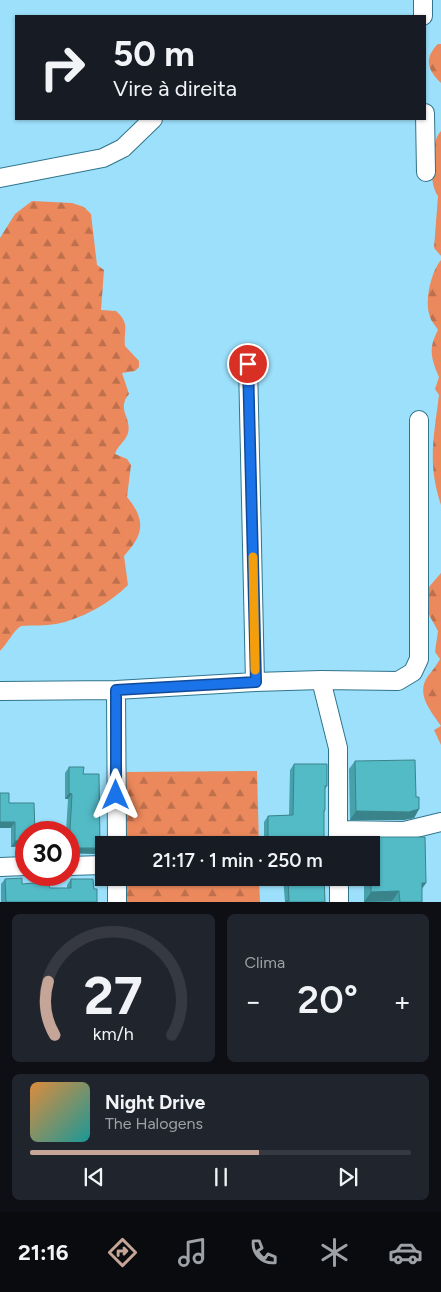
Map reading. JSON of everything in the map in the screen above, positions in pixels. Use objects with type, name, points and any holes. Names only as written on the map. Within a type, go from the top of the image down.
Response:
[{"type":"street","points":[[423,0],[423,15]]},
{"type":"street","points":[[0,178],[103,158],[123,148],[152,120]]},
{"type":"street","points":[[425,120],[426,172]]},
{"type":"street","points":[[248,364],[256,682]]},
{"type":"street","points":[[0,691],[116,690],[321,680],[398,681],[413,672],[419,659],[419,420]]},
{"type":"street","points":[[321,680],[338,748],[338,836]]},
{"type":"street","points":[[116,690],[117,836]]},
{"type":"street","points":[[354,836],[404,830],[441,822]]},
{"type":"street","points":[[80,866],[95,865]]},
{"type":"street","points":[[0,867],[15,866]]},
{"type":"street","points":[[117,886],[117,902]]},
{"type":"street","points":[[339,886],[339,902]]},
{"type":"green space","points":[[438,44],[441,44],[441,83],[430,69],[429,64],[431,54]]},
{"type":"green space","points":[[441,131],[441,256],[434,248],[438,196],[433,182],[432,163],[434,144]]},
{"type":"green space","points":[[32,201],[72,203],[84,207],[91,214],[97,265],[104,270],[101,310],[116,311],[121,316],[125,324],[125,346],[139,361],[139,367],[135,371],[122,373],[129,394],[125,400],[124,409],[129,427],[127,436],[115,454],[127,459],[131,465],[127,497],[138,513],[140,528],[135,541],[124,556],[128,585],[121,592],[95,609],[66,622],[52,625],[21,626],[0,651],[0,238],[15,214]]},
{"type":"green space","points":[[441,260],[441,505],[433,463],[439,395],[435,389],[439,377],[434,364],[432,348],[438,330],[428,310],[428,295],[434,272]]},
{"type":"green space","points":[[441,573],[441,726],[426,702],[423,689],[424,683],[440,659],[435,652],[438,631],[428,613],[426,598],[428,588]]},
{"type":"green space","points":[[441,726],[441,745],[434,730]]},
{"type":"green space","points":[[257,771],[259,836],[125,836],[125,772]]},
{"type":"green space","points":[[125,886],[259,886],[260,902],[125,902]]},
{"type":"building","points":[[415,760],[416,797],[419,797],[419,809],[409,812],[356,811],[355,761]]},
{"type":"building","points":[[294,764],[327,764],[324,836],[268,836],[268,816],[293,815]]},
{"type":"building","points":[[69,767],[84,767],[83,774],[99,774],[100,836],[95,836],[95,848],[80,848],[80,821],[70,821],[72,794],[69,793]]},
{"type":"building","points":[[0,793],[9,793],[9,803],[34,803],[35,821],[0,822]]},
{"type":"building","points":[[380,837],[425,837],[426,883],[422,883],[422,902],[400,902],[399,891],[371,892],[371,886],[380,886]]},
{"type":"building","points":[[15,878],[15,886],[71,888],[71,886],[80,886],[80,879],[93,879],[94,889],[97,889],[97,902],[6,902],[5,879]]},
{"type":"building","points":[[288,886],[324,886],[325,902],[286,902],[289,901]]},
{"type":"slow traffic","points":[[253,557],[255,670]]},
{"type":"route","points":[[116,795],[116,690],[256,682],[248,364]]}]
